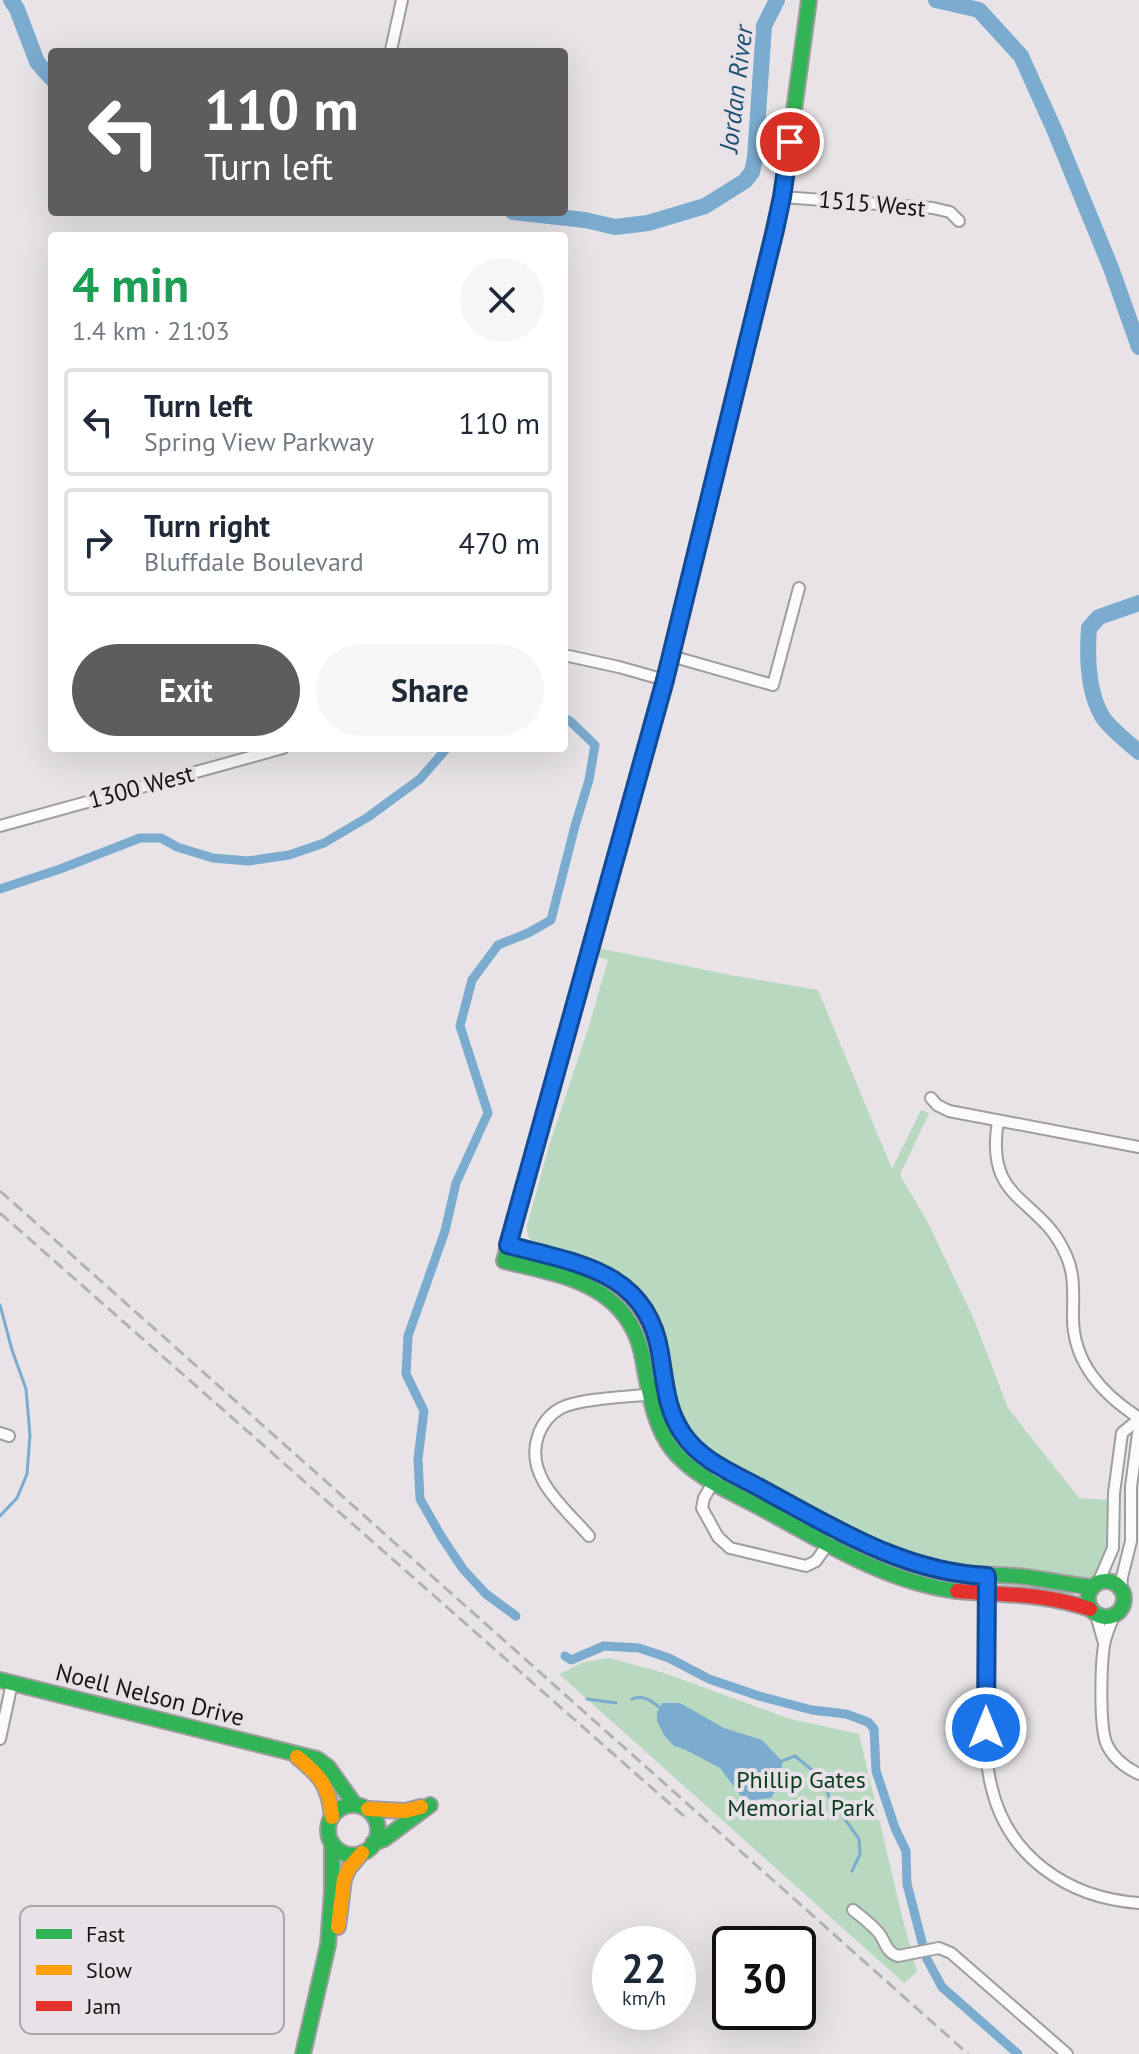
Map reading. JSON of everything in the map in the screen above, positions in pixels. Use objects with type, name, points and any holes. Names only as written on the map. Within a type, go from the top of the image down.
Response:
[{"type":"street","points":[[391,48],[402,0]]},
{"type":"street","points":[[809,0],[782,197],[671,656],[504,1261],[580,1282],[597,1289],[613,1301],[638,1335],[656,1422],[684,1462],[714,1481],[867,1565],[909,1580],[951,1590],[1043,1597],[1068,1602],[1105,1618],[1114,1616]]},
{"type":"street","name":"1515 West","points":[[782,197],[933,208],[950,212],[959,221]]},
{"type":"street","points":[[671,656],[773,685],[799,588]]},
{"type":"street","points":[[568,656],[665,680]]},
{"type":"street","name":"1300 West","points":[[0,826],[268,752]]},
{"type":"street","points":[[931,1098],[949,1111],[1139,1147]]},
{"type":"street","points":[[998,1121],[995,1148],[998,1170],[1003,1180],[1016,1197],[1051,1229],[1070,1263],[1074,1283],[1074,1328],[1082,1358],[1103,1391],[1139,1419],[1122,1433],[1114,1493],[1112,1554],[1087,1598],[1104,1643]]},
{"type":"street","points":[[508,1245],[585,1266],[606,1275],[639,1303],[651,1323],[659,1349],[671,1414],[687,1440],[722,1467],[837,1530],[886,1554],[924,1567],[953,1573],[1095,1585],[1109,1581],[1121,1590]]},
{"type":"street","points":[[589,1536],[539,1475],[535,1449],[540,1430],[552,1414],[571,1405],[666,1392]]},
{"type":"street","points":[[1139,1426],[1131,1487],[1131,1541],[1122,1577],[1123,1604],[1114,1616],[1104,1643],[1103,1732],[1117,1759],[1139,1774]]},
{"type":"street","points":[[722,1467],[704,1498],[702,1508],[718,1537],[730,1548],[802,1566],[809,1565],[816,1561],[837,1530]]},
{"type":"street","points":[[987,1576],[986,1755],[993,1795],[1003,1818],[1027,1854],[1058,1879],[1093,1896],[1139,1903]]},
{"type":"street","points":[[0,1739],[6,1682]]},
{"type":"street","name":"Noell Nelson Drive","points":[[6,1682],[317,1759],[328,1767],[362,1807]]},
{"type":"street","name":"Noell Nelson Drive","points":[[290,1752],[324,1781],[329,1792],[332,1817]]},
{"type":"street","points":[[303,2054],[328,1945],[332,1891],[329,1830],[332,1817],[340,1808],[405,1811],[430,1805],[367,1848],[344,1854],[332,1843]]},
{"type":"street","points":[[328,1945],[337,1931],[346,1873],[367,1848],[378,1824],[374,1814],[362,1807]]},
{"type":"street","points":[[853,1910],[879,1933],[892,1954],[898,1956],[939,1948],[951,1953],[1067,2054]]},
{"type":"green space","points":[[598,948],[818,990],[892,1169],[921,1110],[929,1113],[900,1175],[928,1223],[973,1317],[1008,1408],[1079,1498],[1109,1500],[1107,1546],[1100,1568],[1093,1575],[1070,1579],[972,1566],[906,1552],[846,1526],[718,1455],[692,1435],[681,1419],[665,1338],[655,1314],[641,1293],[622,1275],[600,1262],[536,1243],[530,1238],[527,1226],[549,1146],[608,960],[599,957]]},
{"type":"green space","name":"Phillip Gates Memorial Park","points":[[609,1658],[664,1673],[790,1719],[859,1734],[917,1972],[904,1983],[559,1674],[584,1662]]},
{"type":"water","points":[[662,1703],[680,1703],[724,1728],[762,1740],[782,1761],[782,1780],[771,1798],[752,1800],[741,1796],[720,1768],[674,1746],[657,1721]]},
{"type":"waterway","name":"Jordan River","points":[[11,0],[37,62],[48,74]]},
{"type":"waterway","name":"Jordan River","points":[[549,216],[615,227],[648,223],[705,206],[745,181],[752,172],[755,158],[764,26],[777,0]]},
{"type":"waterway","name":"Jordan River","points":[[936,0],[979,10],[1021,56],[1111,268],[1139,347]]},
{"type":"waterway","name":"Jordan River","points":[[1139,603],[1099,617],[1089,628],[1088,650],[1091,685],[1097,706],[1114,730],[1139,752]]},
{"type":"waterway","points":[[516,1616],[486,1594],[463,1569],[420,1499],[418,1459],[424,1411],[406,1374],[408,1336],[445,1231],[456,1183],[488,1113],[460,1026],[472,980],[498,945],[551,920],[589,780],[595,745],[568,720]]},
{"type":"waterway","points":[[0,889],[140,838],[161,838],[177,847],[213,858],[248,861],[289,855],[324,843],[368,817],[420,779],[444,752]]},
{"type":"waterway","points":[[0,1305],[26,1389],[30,1435],[27,1474],[17,1498],[0,1516]]},
{"type":"waterway","points":[[565,1656],[571,1660],[604,1646],[639,1648],[669,1658],[709,1679],[759,1696],[812,1710],[846,1714],[868,1722],[874,1729],[876,1771],[906,1851],[907,1884],[922,1942]]},
{"type":"waterway","points":[[587,1699],[616,1703]]},
{"type":"waterway","points":[[632,1699],[647,1699],[660,1708]]},
{"type":"waterway","points":[[782,1761],[795,1756],[823,1779],[829,1797],[859,1839],[860,1854],[852,1871]]},
{"type":"waterway","points":[[927,1959],[942,1987],[1018,2054]]},
{"type":"railway","points":[[0,1191],[968,2054]]},
{"type":"railway","points":[[0,1213],[686,1818]]},
{"type":"traffic: fast","points":[[691,574],[784,184],[809,0]]},
{"type":"traffic: fast","points":[[605,898],[504,1261],[577,1281],[609,1299],[622,1313],[638,1340],[652,1405],[662,1432],[672,1449],[691,1468],[856,1559],[905,1579],[957,1591]]},
{"type":"traffic: fast","points":[[508,1245],[584,1266],[624,1289],[653,1329],[674,1420],[693,1447],[723,1469],[846,1534],[908,1561],[954,1573],[1026,1577],[1092,1587]]},
{"type":"traffic: fast","points":[[1106,1581],[1119,1586],[1124,1599],[1119,1612],[1106,1617],[1093,1612],[1088,1599],[1093,1586],[1106,1581]]},
{"type":"traffic: fast","points":[[0,1680],[317,1759],[328,1767],[355,1805]]},
{"type":"traffic: fast","points":[[353,1805],[371,1812],[378,1830],[371,1848],[353,1855],[335,1848],[328,1830],[335,1812],[353,1805]]},
{"type":"traffic: fast","points":[[373,1843],[384,1839],[430,1805]]},
{"type":"traffic: fast","points":[[303,2054],[328,1945],[332,1843]]},
{"type":"traffic: slow","points":[[297,1757],[322,1782],[329,1797],[332,1817]]},
{"type":"traffic: slow","points":[[368,1809],[405,1811],[421,1807]]},
{"type":"traffic: slow","points":[[338,1927],[344,1879],[362,1853]]},
{"type":"traffic: jam","points":[[605,898],[691,574]]},
{"type":"traffic: jam","points":[[957,1591],[1040,1597],[1090,1609]]},
{"type":"route","points":[[790,142],[775,230],[665,680],[508,1245],[596,1270],[615,1280],[631,1294],[656,1335],[671,1414],[687,1440],[708,1459],[886,1554],[924,1567],[987,1576],[986,1728]]}]
